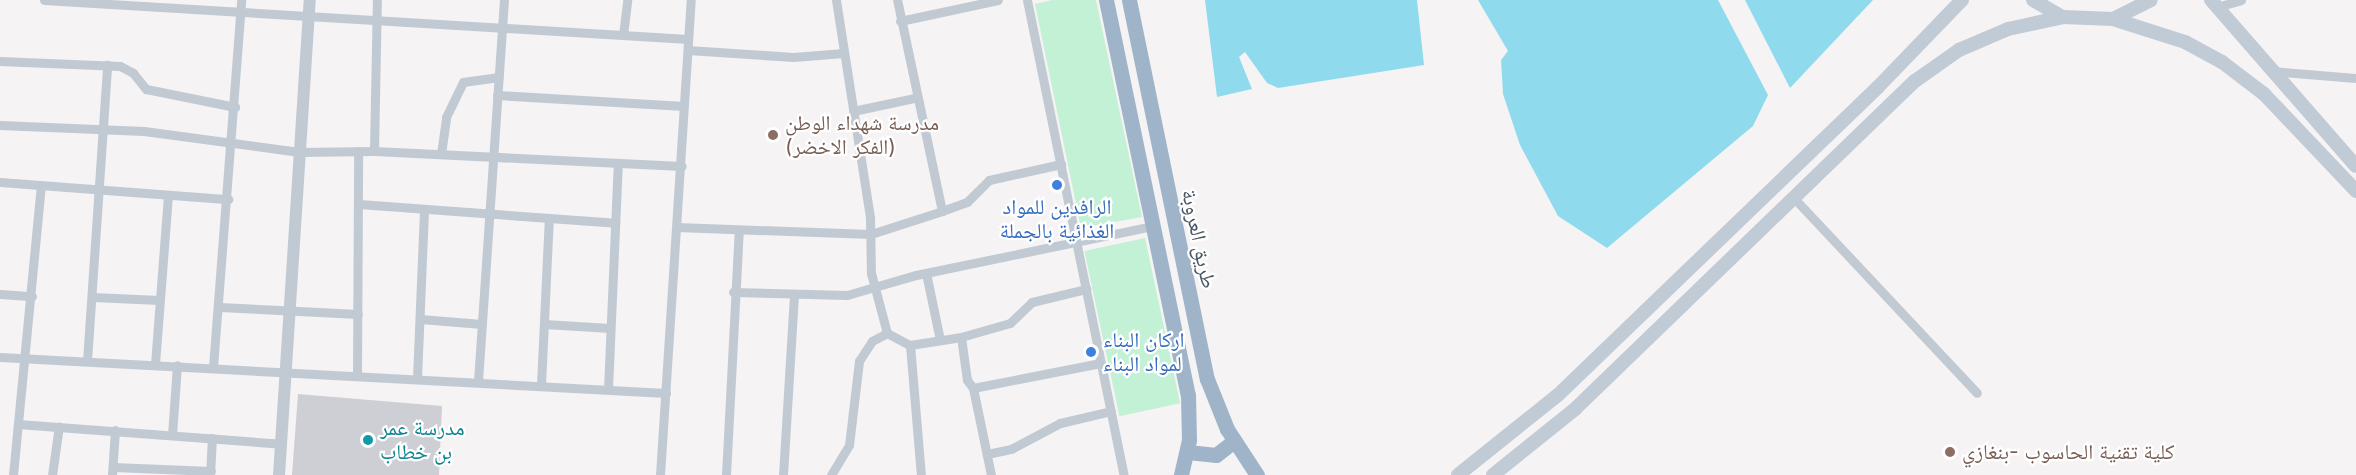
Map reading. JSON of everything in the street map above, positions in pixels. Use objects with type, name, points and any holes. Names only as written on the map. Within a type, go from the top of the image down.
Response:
[{"type":"highway","name":"طريق العروبة","points":[[1106,0],[1188,395],[1188,452],[1181,475]]},
{"type":"highway","name":"طريق العروبة","points":[[1129,0],[1207,379],[1233,441],[1257,475]]},
{"type":"highway","points":[[1188,452],[1216,455],[1233,441]]},
{"type":"main road","points":[[1458,475],[1552,400],[1878,87],[1962,0]]},
{"type":"main road","points":[[2033,0],[2063,17]]},
{"type":"main road","points":[[2113,19],[2151,0]]},
{"type":"main road","points":[[2214,3],[2356,166]]},
{"type":"main road","points":[[1493,475],[1575,409],[1792,196],[1941,62],[2008,29],[2063,17],[2113,19],[2169,35],[2222,62],[2264,94],[2356,191]]},
{"type":"street","points":[[44,0],[124,2],[377,18],[502,29],[688,39]]},
{"type":"street","points":[[213,367],[233,147],[240,0]]},
{"type":"street","points":[[279,475],[310,0]]},
{"type":"street","points":[[374,151],[377,0]]},
{"type":"street","points":[[478,381],[504,0]]},
{"type":"street","points":[[623,35],[627,0]]},
{"type":"street","points":[[660,475],[682,166],[691,0]]},
{"type":"street","points":[[836,0],[871,234],[874,289],[887,333],[910,345],[961,338],[1010,323],[1032,302],[1086,289]]},
{"type":"street","points":[[897,0],[914,98],[942,211]]},
{"type":"street","points":[[900,21],[998,0]]},
{"type":"street","points":[[1027,0],[1124,475]]},
{"type":"street","points":[[2214,3],[2241,0]]},
{"type":"street","points":[[688,50],[793,57],[844,53]]},
{"type":"street","points":[[0,61],[107,65],[127,69],[149,90],[235,107]]},
{"type":"street","points":[[87,361],[107,65]]},
{"type":"street","points":[[2271,71],[2356,78]]},
{"type":"street","points":[[441,154],[446,117],[463,82],[499,77]]},
{"type":"street","points":[[497,95],[684,106]]},
{"type":"street","points":[[854,111],[914,98]]},
{"type":"street","points":[[0,125],[144,131],[233,147],[300,153],[374,151],[682,166]]},
{"type":"street","points":[[357,374],[358,151]]},
{"type":"street","points":[[608,389],[618,163]]},
{"type":"street","points":[[677,226],[871,234],[967,202],[989,180],[1060,164]]},
{"type":"street","points":[[0,182],[228,199]]},
{"type":"street","points":[[13,475],[41,185]]},
{"type":"street","points":[[155,364],[168,195]]},
{"type":"street","points":[[1792,196],[1977,393]]},
{"type":"street","points":[[359,204],[615,224]]},
{"type":"street","points":[[417,378],[424,209]]},
{"type":"street","points":[[541,385],[549,218]]},
{"type":"street","points":[[733,292],[794,296],[848,295],[926,273],[1152,226]]},
{"type":"street","points":[[726,475],[733,292],[739,230]]},
{"type":"street","points":[[926,273],[940,340]]},
{"type":"street","points":[[0,294],[32,296]]},
{"type":"street","points":[[783,475],[794,296]]},
{"type":"street","points":[[93,297],[159,300]]},
{"type":"street","points":[[219,307],[358,314]]},
{"type":"street","points":[[420,319],[482,324]]},
{"type":"street","points":[[544,324],[610,328]]},
{"type":"street","points":[[831,475],[849,445],[860,362],[872,341],[887,333]]},
{"type":"street","points":[[961,338],[967,380],[974,388],[991,475]]},
{"type":"street","points":[[910,345],[921,475]]},
{"type":"street","points":[[0,357],[286,370],[666,393]]},
{"type":"street","points":[[974,388],[1101,363]]},
{"type":"street","points":[[172,435],[177,365]]},
{"type":"street","points":[[987,454],[1011,449],[1060,423],[1111,411]]},
{"type":"street","points":[[18,424],[281,444]]},
{"type":"street","points":[[52,475],[59,426]]},
{"type":"street","points":[[115,430],[112,471],[210,473],[212,438]]},
{"type":"green space","points":[[1052,0],[1096,0],[1142,217],[1081,228],[1035,4]]},
{"type":"green space","points":[[1145,238],[1180,403],[1119,416],[1084,251]]},
{"type":"water","points":[[1205,0],[1417,0],[1424,65],[1278,88],[1267,83],[1245,52],[1239,57],[1252,89],[1217,97]]},
{"type":"water","points":[[1478,0],[1718,0],[1768,95],[1753,126],[1607,248],[1558,216],[1520,145],[1503,94],[1501,60],[1508,51]]},
{"type":"water","points":[[1745,0],[1873,0],[1790,88]]},
{"type":"building","name":"مدرسة عمر بن خطاب","points":[[298,394],[442,406],[439,475],[292,475]]},
{"type":"place","name":"مدرسة شهداء الوطن (الفكر الاخضر)","points":[[773,135]]},
{"type":"place","name":"الرافدين للمواد الغذائية بالجملة","points":[[1057,185]]},
{"type":"place","name":"اركان البناء لمواد البناء","points":[[1091,352]]},
{"type":"place","name":"مدرسة عمر بن خطاب","points":[[368,440]]},
{"type":"place","name":"كلية تقنية الحاسوب -بنغازي","points":[[1950,452]]}]
